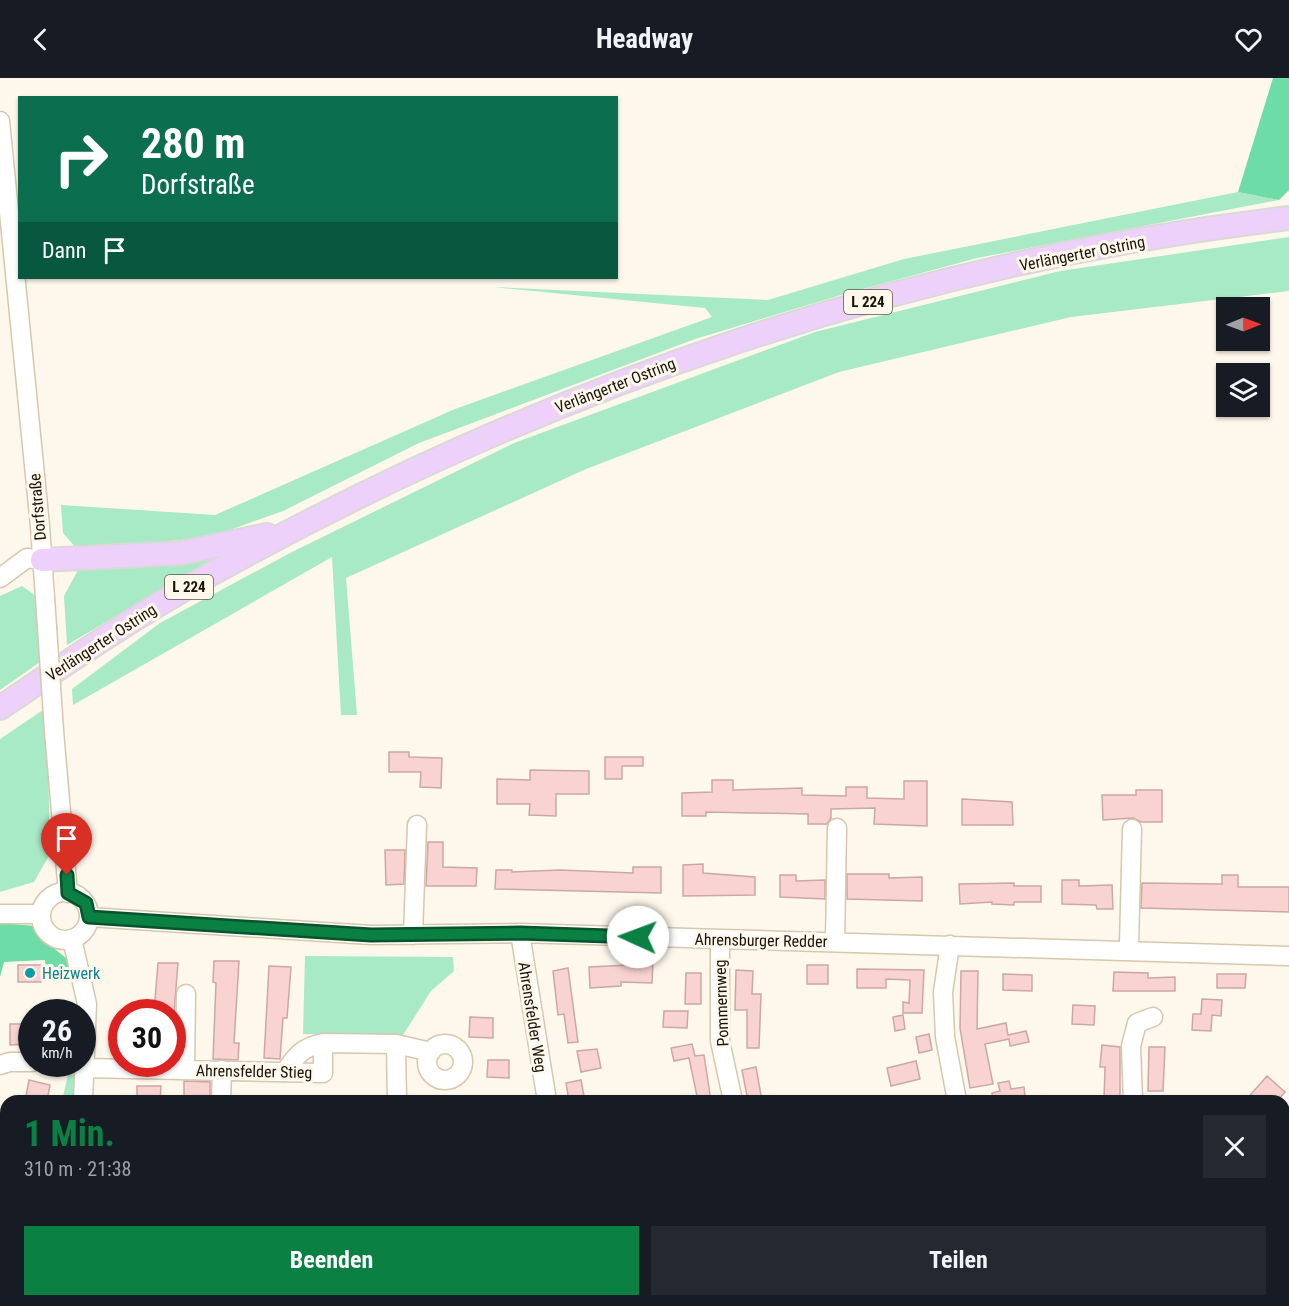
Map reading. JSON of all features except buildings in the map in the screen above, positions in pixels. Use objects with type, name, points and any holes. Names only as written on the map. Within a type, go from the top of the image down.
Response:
[{"type":"main road","name":"Verlängerter Ostring","points":[[0,708],[132,621],[292,530],[400,476],[526,420],[656,368],[786,324],[930,285],[1113,245],[1289,218]]},
{"type":"main road","points":[[42,565],[181,553],[292,530]]},
{"type":"street","name":"Dorfstraße","points":[[0,121],[42,565],[68,893]]},
{"type":"street","points":[[0,578],[27,558],[42,565]]},
{"type":"street","points":[[0,584],[42,565]]},
{"type":"street","points":[[413,934],[417,825]]},
{"type":"street","points":[[835,942],[837,828]]},
{"type":"street","points":[[1132,829],[1129,945],[1132,951]]},
{"type":"street","points":[[68,893],[86,903],[89,917],[84,931],[72,939],[65,940],[50,935],[45,929],[41,914],[50,898],[68,893]]},
{"type":"street","points":[[0,914],[41,914]]},
{"type":"street","name":"Ahrensburger Redder","points":[[89,917],[371,935],[520,933],[1289,956]]},
{"type":"street","name":"Ahrensfelder Weg","points":[[520,933],[546,1095]]},
{"type":"street","points":[[72,939],[86,999]]},
{"type":"street","name":"Pommernweg","points":[[720,939],[720,1041],[732,1095]]},
{"type":"street","points":[[950,945],[943,992],[945,1037],[956,1095]]},
{"type":"street","points":[[186,994],[186,999]]},
{"type":"street","points":[[1133,1095],[1131,1046],[1137,1023],[1153,1017]]},
{"type":"street","points":[[285,1072],[296,1054],[308,1046],[323,1043]]},
{"type":"street","name":"Ahrensfelder Stieg","points":[[186,1070],[323,1072],[323,1043],[396,1044],[431,1052]]},
{"type":"street","points":[[396,1044],[397,1095]]},
{"type":"street","points":[[0,1065],[18,1063]]},
{"type":"street","points":[[221,1095],[222,1070]]},
{"type":"street","points":[[83,1077],[83,1095]]},
{"type":"green space","points":[[1273,78],[1289,78],[1289,190],[1279,200],[1238,192]]},
{"type":"green space","points":[[1238,192],[1279,200],[977,258],[841,295],[695,339],[419,443],[283,511],[210,537],[78,550],[63,533],[61,505],[215,515],[455,409],[712,317],[705,308],[493,287],[768,300],[904,259]]},
{"type":"green space","points":[[1289,237],[1289,291],[1239,297],[1216,297],[1216,300],[1071,317],[839,372],[586,469],[346,578],[357,715],[341,715],[332,557],[73,705],[72,689],[160,623],[290,553],[514,443],[815,332],[1060,271]]},
{"type":"green space","points":[[211,560],[67,645],[64,596],[78,570]]},
{"type":"green space","points":[[22,586],[36,596],[41,634],[40,662],[0,690],[0,596]]},
{"type":"green space","points":[[43,710],[48,757],[50,854],[34,882],[0,892],[0,739]]},
{"type":"green space","points":[[0,923],[35,926],[50,945],[72,963],[72,979],[59,982],[47,980],[45,960],[4,962],[0,977]]},
{"type":"green space","points":[[305,956],[453,957],[454,971],[431,991],[403,1035],[303,1034]]},
{"type":"green space","points":[[68,1077],[79,1077],[78,1095],[63,1095]]},
{"type":"place","name":"Heizwerk","points":[[30,973]]},
{"type":"route","points":[[67,875],[68,893],[75,894],[86,903],[89,917],[371,935],[520,933],[638,937]]}]
